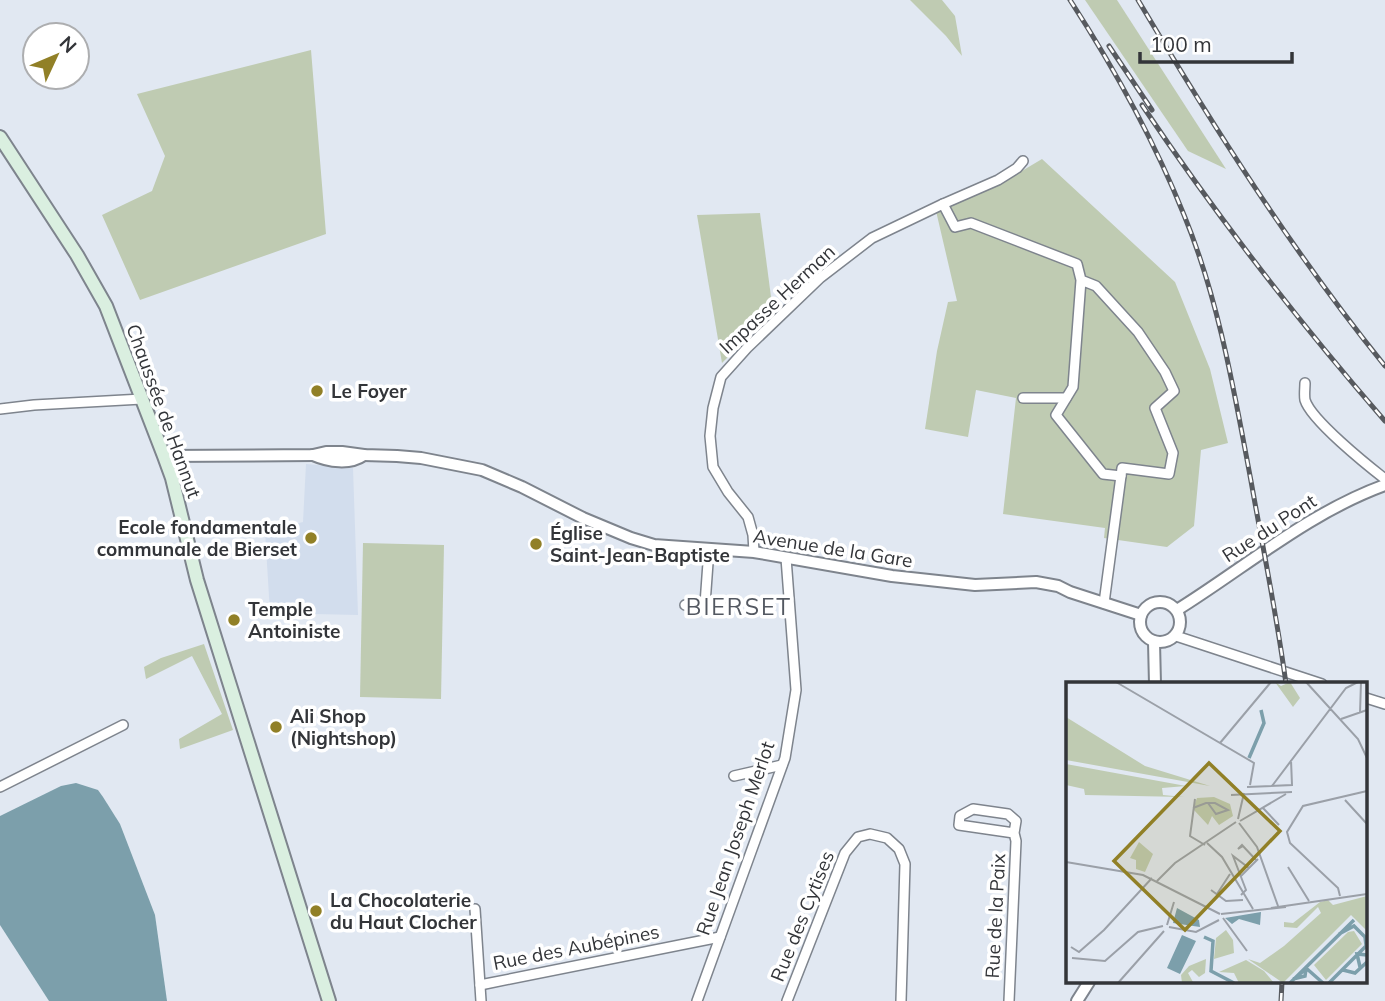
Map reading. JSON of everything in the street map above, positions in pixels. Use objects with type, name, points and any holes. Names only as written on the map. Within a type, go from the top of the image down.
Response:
[{"type":"main road","name":"Chaussée de Hannut","points":[[0,137],[106,306],[142,399],[172,478],[197,580],[329,1001]]},
{"type":"street","name":"Impasse Herman","points":[[754,552],[748,517],[713,467],[710,436],[713,408],[721,377],[810,287],[872,237],[999,180],[1023,161]]},
{"type":"street","points":[[943,204],[955,227],[971,223],[1077,264],[1081,280],[1073,387],[1056,415],[1103,474],[1121,476]]},
{"type":"street","points":[[1081,280],[1096,286],[1138,332],[1165,372],[1174,391],[1155,408],[1173,453],[1169,474],[1122,468],[1104,603]]},
{"type":"street","points":[[1305,383],[1305,401],[1316,417],[1348,449],[1385,479]]},
{"type":"street","points":[[1023,398],[1066,398]]},
{"type":"street","points":[[0,409],[142,399]]},
{"type":"street","name":"Avenue de la Gare","points":[[163,456],[313,455],[342,452],[421,458],[482,470],[583,518],[654,545],[754,552],[892,576],[975,585],[1036,582],[1058,586],[1141,615]]},
{"type":"street","name":"Rue du Pont","points":[[1177,610],[1314,518],[1356,495],[1385,485]]},
{"type":"street","points":[[705,604],[709,549]]},
{"type":"street","name":"Rue Jean Joseph Merlot","points":[[697,1001],[785,758],[796,690],[786,558]]},
{"type":"street","points":[[1157,602],[1171,604],[1177,610],[1181,627],[1176,636],[1166,642],[1154,642],[1146,637],[1141,629],[1141,615],[1150,605],[1157,602]]},
{"type":"street","points":[[685,605],[721,604]]},
{"type":"street","points":[[1176,636],[1316,682]]},
{"type":"street","points":[[1154,642],[1154,682]]},
{"type":"street","points":[[1368,699],[1385,704]]},
{"type":"street","points":[[0,787],[123,725]]},
{"type":"street","points":[[734,776],[782,765]]},
{"type":"street","name":"Rue de la Paix","points":[[1009,1001],[1016,821],[1008,814],[972,809],[960,816],[959,825],[1014,833]]},
{"type":"street","name":"Rue des Cytises","points":[[787,1001],[845,853],[858,838],[870,834],[887,838],[899,849],[905,864],[901,1001]]},
{"type":"street","points":[[475,909],[481,1001]]},
{"type":"street","name":"Rue des Aubépines","points":[[480,985],[720,937]]},
{"type":"street","points":[[1077,1001],[1088,984]]},
{"type":"shaded area","name":"Ecole fondamentale communale de Bierset","points":[[306,464],[353,468],[358,615],[270,613],[265,531],[303,522]]},
{"type":"shaded area","points":[[76,783],[98,790],[120,824],[155,915],[167,1001],[49,1001],[0,925],[0,816],[61,786]]},
{"type":"green space","points":[[910,0],[942,0],[955,16],[962,56],[946,36]]},
{"type":"green space","points":[[1085,0],[1117,0],[1226,169],[1188,151]]},
{"type":"green space","points":[[311,50],[326,234],[140,300],[102,215],[152,191],[165,156],[137,94]]},
{"type":"green space","points":[[1042,159],[1175,282],[1210,369],[1228,443],[1201,450],[1194,526],[1167,547],[1104,538],[1105,528],[1003,514],[1016,398],[976,390],[968,437],[925,429],[948,302],[957,301],[936,211],[993,188]]},
{"type":"green space","points":[[760,213],[773,312],[722,363],[697,215]]},
{"type":"green space","points":[[363,543],[444,545],[441,699],[360,697]]},
{"type":"green space","points":[[204,644],[233,730],[180,749],[179,739],[222,714],[192,656],[146,679],[144,667],[161,658]]},
{"type":"railway","points":[[1070,0],[1146,132],[1184,215],[1207,280],[1238,413],[1286,682]]},
{"type":"railway","points":[[1138,0],[1195,94],[1286,233],[1385,366]]},
{"type":"railway","points":[[1109,46],[1152,110]]},
{"type":"railway","points":[[1142,105],[1259,267],[1385,421]]},
{"type":"railway","points":[[1281,1001],[1282,984]]},
{"type":"place","name":"Le Foyer","points":[[317,391]]},
{"type":"place","name":"Ecole fondamentale communale de Bierset","points":[[311,538]]},
{"type":"place","name":"Église Saint-Jean-Baptiste","points":[[536,544]]},
{"type":"place","name":"Temple Antoiniste","points":[[234,620]]},
{"type":"place","name":"Ali Shop (Nightshop)","points":[[276,727]]},
{"type":"place","name":"La Chocolaterie du Haut Clocher","points":[[316,911]]},
{"type":"district","name":"BIERSET","points":[[739,606]]}]
